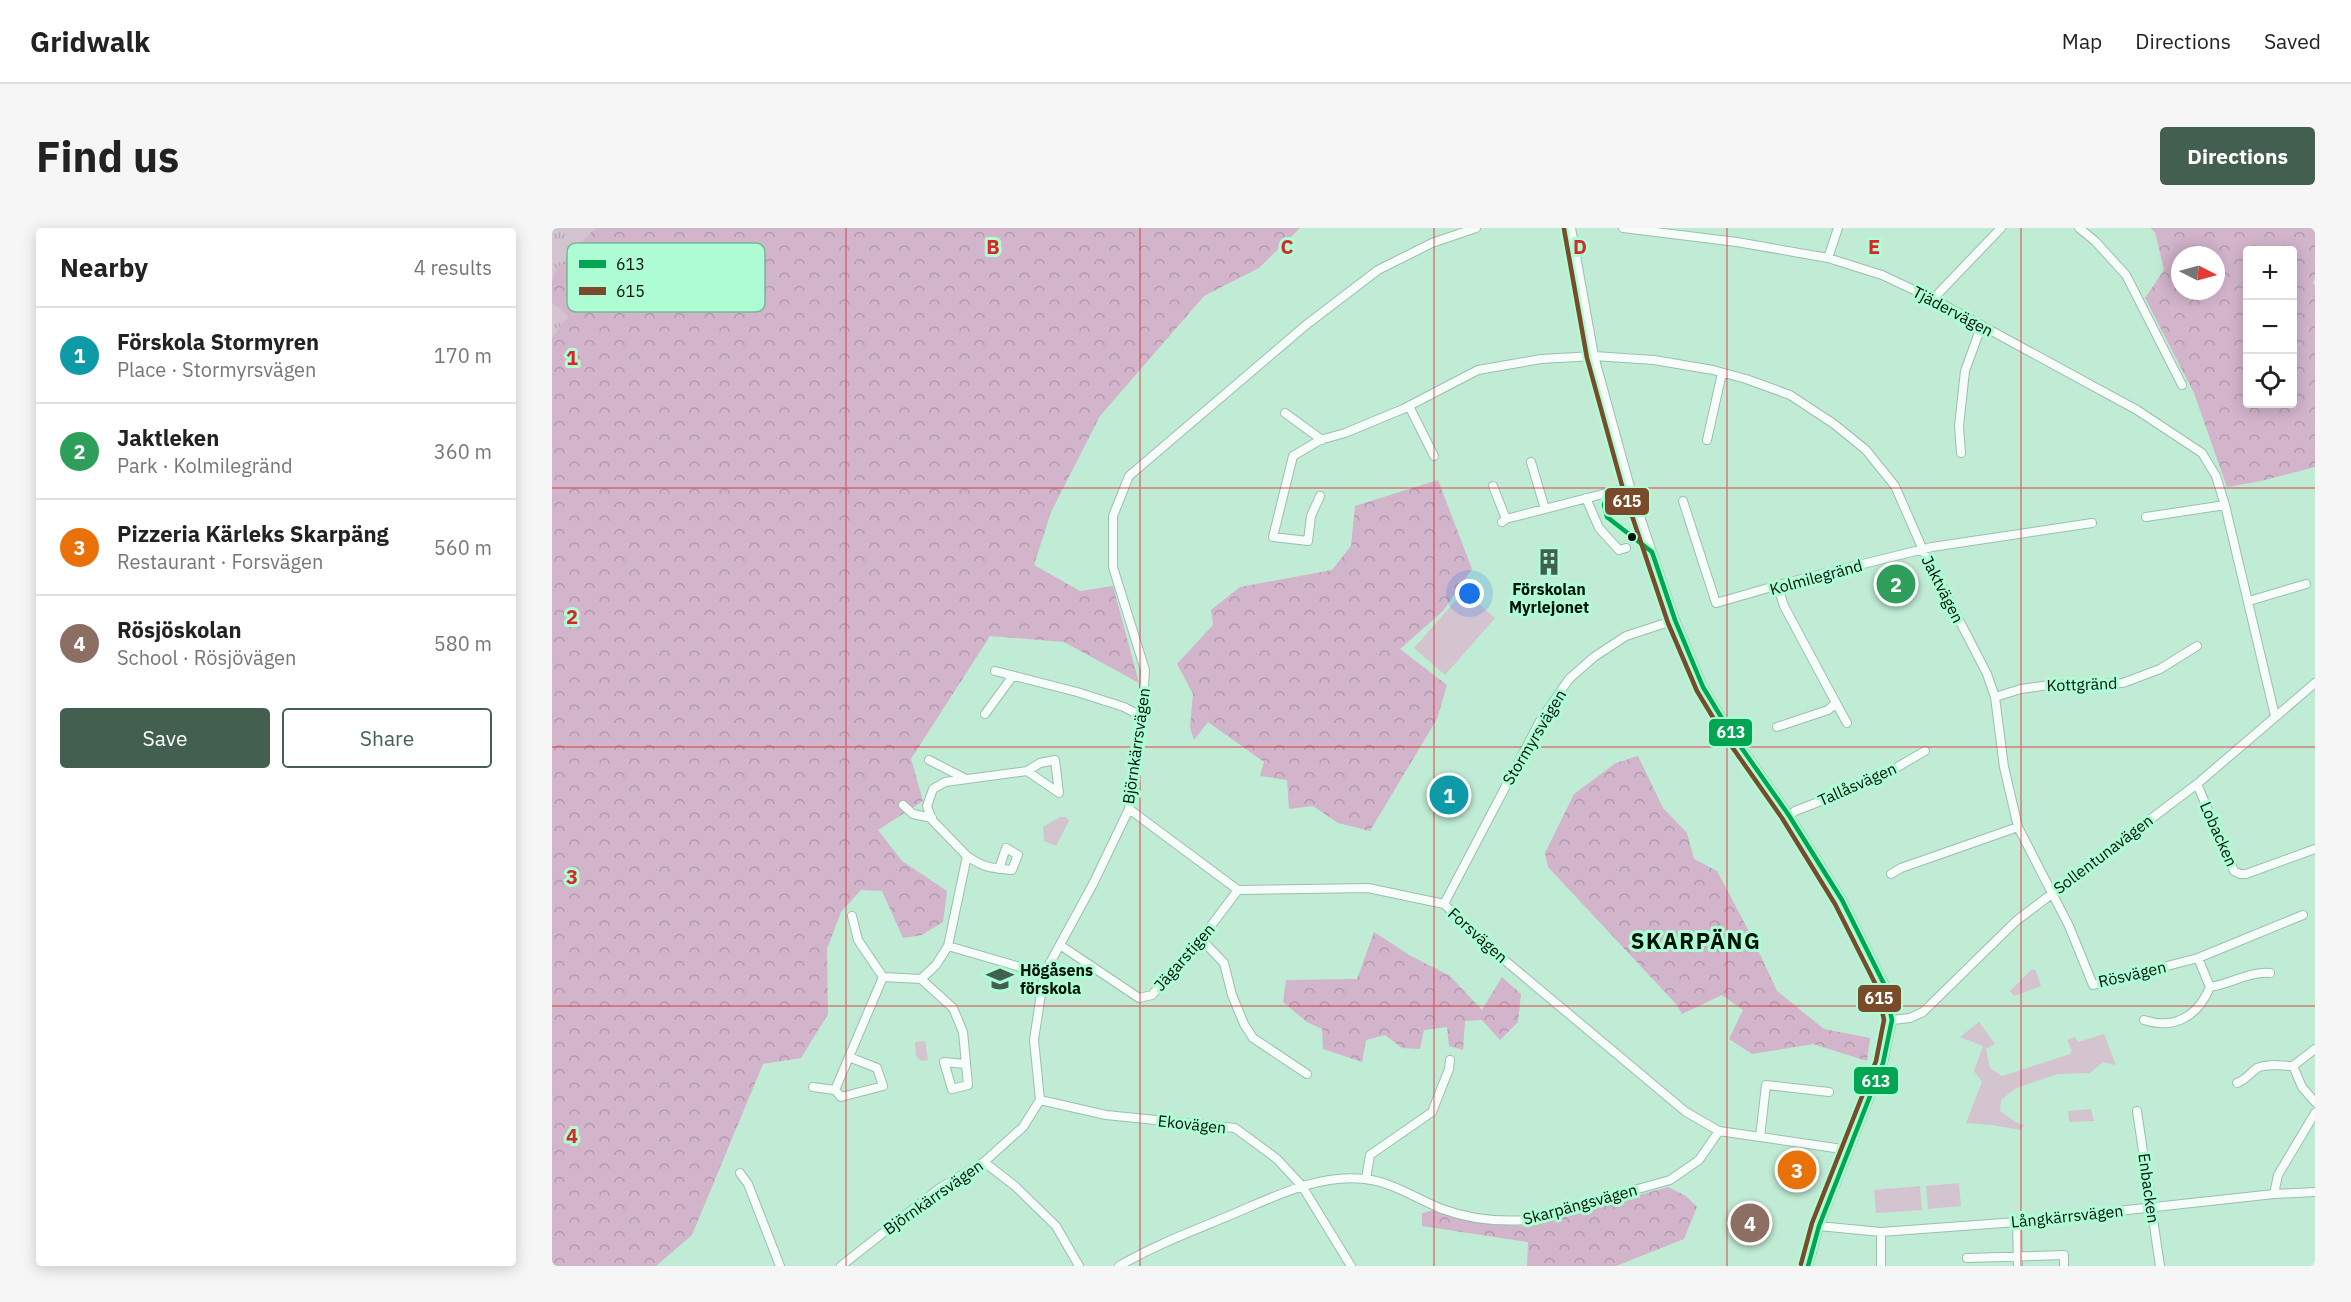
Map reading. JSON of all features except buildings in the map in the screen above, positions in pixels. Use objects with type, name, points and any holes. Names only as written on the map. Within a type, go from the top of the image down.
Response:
[{"type":"street","name":"Björnkärrsvägen","points":[[841,1266],[940,1188],[984,1162],[1023,1127],[1040,1100],[1034,1040],[1044,974],[1093,884],[1129,809],[1142,722],[1145,670],[1113,567],[1113,516],[1129,476],[1306,325],[1378,270],[1432,243],[1476,228]]},
{"type":"street","points":[[1571,228],[1594,356],[1630,487],[1675,620],[1703,687],[1842,900],[1884,984],[1892,1020],[1883,1063],[1819,1226],[1808,1266]]},
{"type":"street","name":"Tjädervägen","points":[[1623,228],[1828,258],[1882,275],[1933,299],[2137,410],[2202,453],[2216,476],[2225,505],[2275,716]]},
{"type":"street","points":[[1828,258],[1838,228]]},
{"type":"street","points":[[1933,299],[2001,228]]},
{"type":"street","points":[[2079,228],[2126,275],[2182,386]]},
{"type":"street","points":[[1961,453],[1959,426],[1965,372],[1981,327]]},
{"type":"street","name":"Jaktvägen","points":[[1320,496],[1311,516],[1308,541],[1273,537],[1293,456],[1322,440],[1345,433],[1409,406],[1478,370],[1541,359],[1594,356],[1654,360],[1746,379],[1790,395],[1834,424],[1866,450],[1895,486],[1923,550],[1987,674],[1995,697],[2004,767],[2019,827],[2052,892]]},
{"type":"street","points":[[1707,440],[1722,373]]},
{"type":"street","points":[[1409,406],[1434,456]]},
{"type":"street","points":[[1285,413],[1322,440]]},
{"type":"street","points":[[1531,462],[1545,509]]},
{"type":"street","points":[[1493,486],[1504,521],[1630,487]]},
{"type":"street","points":[[1586,498],[1599,528],[1619,550],[1626,548]]},
{"type":"street","name":"Kolmilegränd","points":[[1683,501],[1716,603],[1786,583],[1923,550],[2092,523]]},
{"type":"street","points":[[2146,517],[2225,505]]},
{"type":"street","points":[[2249,601],[2306,584]]},
{"type":"street","points":[[1778,587],[1784,606],[1847,723]]},
{"type":"street","name":"Stormyrsvägen","points":[[1444,904],[1540,721],[1569,679],[1594,657],[1626,636],[1675,620]]},
{"type":"street","name":"Kottgränd","points":[[1995,697],[2021,689],[2049,685],[2123,683],[2160,669],[2197,646]]},
{"type":"street","points":[[995,671],[1077,692],[1124,707],[1135,713],[1142,722]]},
{"type":"street","points":[[985,714],[1012,677]]},
{"type":"street","name":"Sollentunavägen","points":[[1892,1020],[1910,1018],[1923,1012],[2016,921],[2197,784],[2315,683]]},
{"type":"street","points":[[1777,727],[1828,710],[1836,703]]},
{"type":"street","name":"Tallåsvägen","points":[[1789,816],[1795,811],[1875,780],[1925,751]]},
{"type":"street","points":[[929,760],[964,778]]},
{"type":"street","points":[[999,869],[983,868],[967,856],[932,818],[927,806],[933,789],[945,782],[1028,771]]},
{"type":"street","name":"Lobacken","points":[[2197,784],[2234,871],[2246,874],[2315,849]]},
{"type":"street","points":[[903,806],[913,814],[932,818]]},
{"type":"street","points":[[1129,809],[1238,890]]},
{"type":"street","points":[[1891,874],[1902,868],[2019,827]]},
{"type":"street","points":[[921,979],[936,965],[948,946],[967,856]]},
{"type":"street","name":"Forsvägen","points":[[1238,890],[1368,888],[1444,904],[1484,943],[1686,1112],[1719,1131],[1849,1150]]},
{"type":"street","name":"Jägarstigen","points":[[1060,945],[1138,998],[1152,995],[1201,939],[1238,890]]},
{"type":"street","name":"Rösvägen","points":[[2052,892],[2069,926],[2093,986],[2198,958],[2303,915]]},
{"type":"street","points":[[852,916],[858,940],[883,977]]},
{"type":"street","points":[[1201,939],[1224,963],[1232,995],[1244,1024],[1253,1038],[1307,1074]]},
{"type":"street","points":[[948,946],[1044,974]]},
{"type":"street","points":[[2144,1020],[2162,1024],[2191,1016],[2204,1002],[2210,987],[2198,958]]},
{"type":"street","points":[[2210,987],[2242,979],[2257,972],[2270,973]]},
{"type":"street","points":[[883,977],[921,979],[953,1008],[963,1032],[965,1064]]},
{"type":"street","points":[[835,1090],[883,977]]},
{"type":"street","points":[[2237,1083],[2248,1079],[2256,1069],[2267,1065],[2293,1066],[2315,1049]]},
{"type":"street","points":[[813,1087],[835,1090],[840,1097],[883,1086],[877,1068],[849,1057]]},
{"type":"street","points":[[1366,1179],[1370,1155],[1432,1112],[1449,1069],[1450,1060]]},
{"type":"street","points":[[2293,1066],[2302,1087],[2315,1102]]},
{"type":"street","points":[[1760,1137],[1766,1085],[1829,1092]]},
{"type":"street","name":"Ekovägen","points":[[1040,1100],[1106,1115],[1235,1128],[1277,1159],[1302,1186],[1351,1266]]},
{"type":"street","name":"Enbacken","points":[[2137,1111],[2160,1266]]},
{"type":"street","points":[[2274,1194],[2278,1175],[2315,1113]]},
{"type":"street","name":"Skarpängsvägen","points":[[1119,1266],[1149,1248],[1302,1186],[1333,1179],[1366,1179],[1390,1186],[1443,1210],[1470,1217],[1506,1221],[1527,1220],[1670,1180],[1699,1160],[1719,1131]]},
{"type":"street","points":[[984,1162],[1015,1186],[1056,1226],[1079,1266]]},
{"type":"street","points":[[740,1173],[748,1184],[780,1266]]},
{"type":"street","name":"Långkärrsvägen","points":[[1819,1226],[1881,1232],[2017,1222],[2274,1194],[2315,1192]]},
{"type":"street","points":[[2017,1222],[2018,1266]]},
{"type":"street","points":[[1881,1232],[1881,1266]]},
{"type":"street","points":[[1967,1258],[2064,1255],[2064,1266]]},
{"type":"green space","points":[[552,228],[595,228],[581,243],[567,243],[567,258],[556,270],[552,280]]},
{"type":"green space","points":[[595,228],[1300,228],[1259,268],[1204,296],[1100,416],[1051,512],[1034,565],[1080,591],[1113,586],[1139,683],[1064,642],[990,636],[911,759],[923,801],[878,830],[902,861],[947,891],[943,922],[922,935],[903,938],[882,891],[861,890],[841,912],[827,949],[828,1014],[801,1058],[763,1064],[692,1235],[656,1266],[552,1266],[552,337],[568,316],[552,303],[552,280],[556,270],[567,258],[567,312],[765,312],[765,243],[581,243]]},
{"type":"green space","points":[[2150,228],[2315,228],[2315,279],[2313,282],[2315,286],[2315,467],[2227,487],[2194,393],[2145,298],[2164,270],[2155,232]]},
{"type":"green space","points":[[552,303],[568,316],[552,337]]},
{"type":"green space","points":[[1438,480],[1472,569],[1443,611],[1400,649],[1447,685],[1437,719],[1370,831],[1338,823],[1313,806],[1289,809],[1287,780],[1260,776],[1264,762],[1208,722],[1194,740],[1190,727],[1193,694],[1177,664],[1213,625],[1211,610],[1240,587],[1332,570],[1351,546],[1355,506]]},
{"type":"green space","points":[[1464,591],[1495,618],[1445,675],[1414,648]]},
{"type":"green space","points":[[1638,756],[1663,808],[1687,833],[1694,859],[1717,871],[1777,991],[1824,1029],[1870,1038],[1867,1061],[1813,1044],[1752,1054],[1729,1039],[1743,1010],[1722,995],[1682,1014],[1676,1004],[1548,867],[1545,853],[1574,794],[1616,763]]},
{"type":"green space","points":[[1060,817],[1066,817],[1069,821],[1056,846],[1044,841],[1043,827]]},
{"type":"green space","points":[[1374,932],[1411,956],[1450,976],[1482,1010],[1502,977],[1521,994],[1518,1022],[1500,1040],[1482,1020],[1465,1021],[1463,1050],[1449,1046],[1447,1027],[1424,1030],[1420,1049],[1402,1048],[1385,1035],[1366,1040],[1362,1062],[1323,1049],[1322,1029],[1307,1022],[1283,1002],[1286,980],[1357,979]]},
{"type":"green space","points":[[2032,969],[2036,971],[2041,986],[2014,996],[2010,991]]},
{"type":"green space","points":[[1979,1022],[1995,1044],[1986,1049],[1990,1068],[2002,1076],[2070,1054],[2072,1051],[2067,1040],[2075,1037],[2078,1042],[2104,1034],[2116,1065],[2103,1062],[2090,1073],[2058,1074],[2016,1088],[2001,1100],[2000,1111],[2024,1125],[2021,1130],[1966,1123],[1982,1082],[1974,1071],[1983,1046],[1960,1037]]},
{"type":"green space","points":[[925,1041],[928,1060],[921,1061],[916,1056],[915,1042]]},
{"type":"green space","points":[[2091,1109],[2094,1121],[2069,1122],[2068,1111]]},
{"type":"green space","points":[[1959,1183],[1961,1206],[1928,1209],[1926,1186]]},
{"type":"green space","points":[[1920,1186],[1922,1210],[1876,1213],[1874,1190]]},
{"type":"green space","points":[[1668,1187],[1686,1196],[1697,1207],[1684,1239],[1616,1266],[1527,1266],[1528,1242],[1422,1226],[1422,1213],[1434,1210],[1450,1216],[1489,1224],[1528,1226]]},
{"type":"transit line","name":"615","points":[[1564,229],[1587,358],[1623,489],[1668,623],[1697,691],[1723,734],[1782,818],[1835,904],[1877,987],[1884,1020],[1876,1061],[1812,1223],[1801,1264]]},
{"type":"transit line","name":"613","points":[[1608,493],[1604,505],[1607,517],[1652,552]]},
{"type":"transit line","name":"613","points":[[1652,552],[1675,620],[1703,687],[1842,900],[1884,984],[1892,1020],[1883,1063],[1819,1226],[1808,1266]]},
{"type":"place","name":"Förskolan Myrlejonet","points":[[1549,562]]},
{"type":"place","name":"Jaktleken","points":[[1896,584]]},
{"type":"place","name":"Förskola Stormyren","points":[[1449,795]]},
{"type":"place","name":"Högåsens förskola","points":[[1000,979]]},
{"type":"place","name":"Pizzeria Kärleks Skarpäng","points":[[1797,1170]]},
{"type":"place","name":"Rösjöskolan","points":[[1750,1223]]},
{"type":"district","name":"SKARPÄNG","points":[[1696,941]]}]
